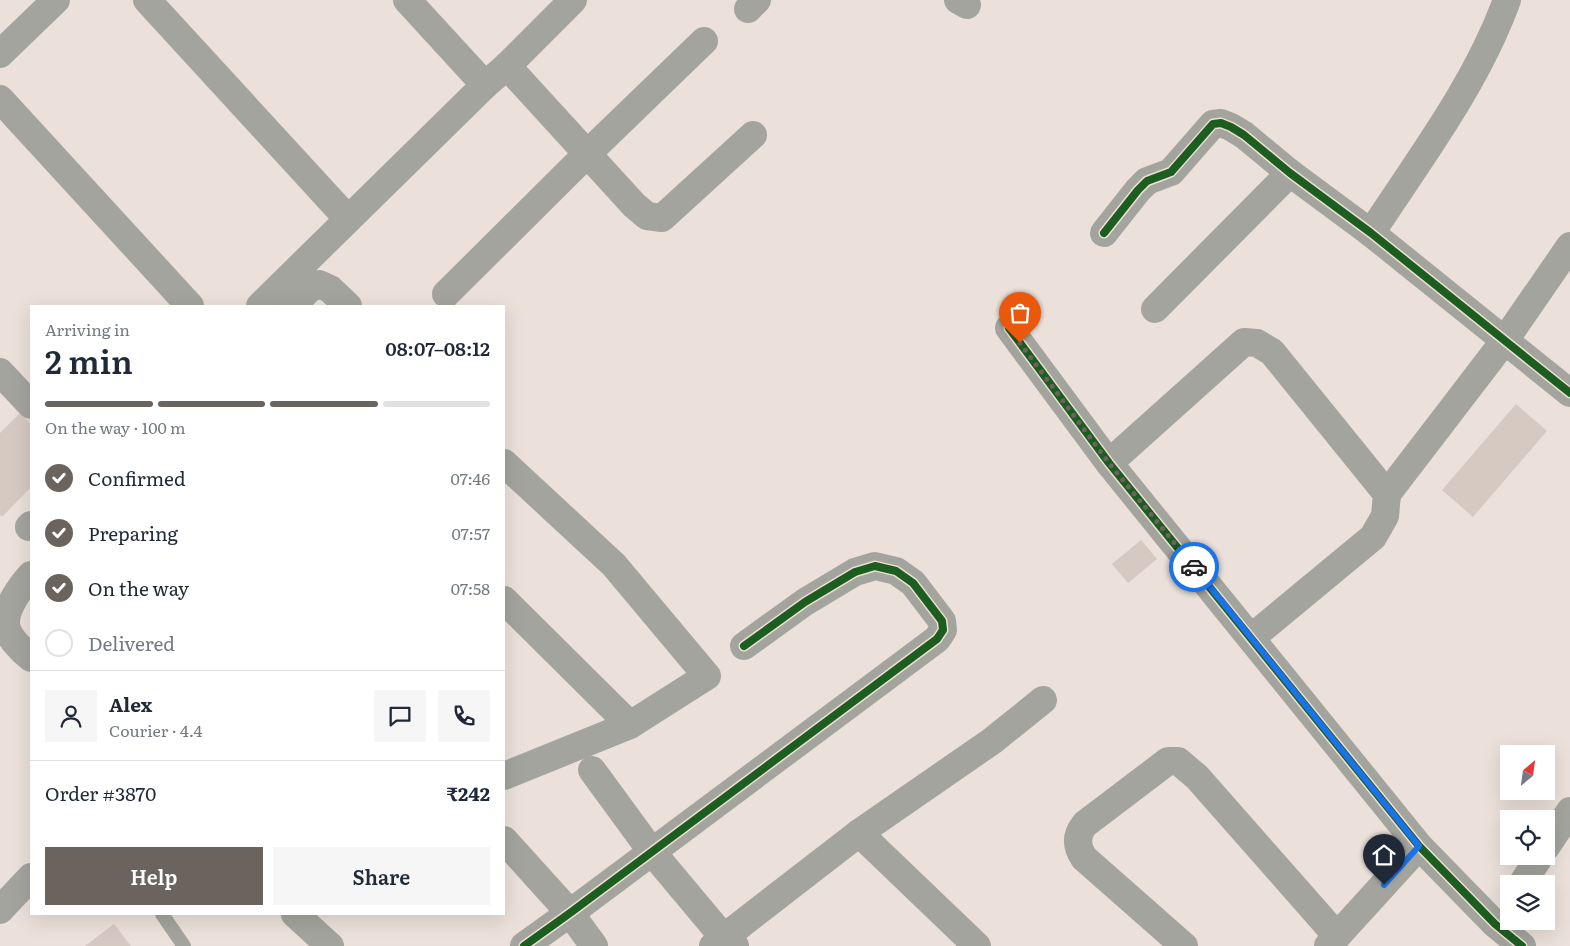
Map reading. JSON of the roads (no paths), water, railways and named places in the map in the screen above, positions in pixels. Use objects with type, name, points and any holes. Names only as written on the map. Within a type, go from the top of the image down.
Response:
[{"type":"street","points":[[0,54],[56,0]]},
{"type":"street","points":[[147,0],[348,219]]},
{"type":"street","points":[[408,0],[484,85]]},
{"type":"street","points":[[261,305],[573,0]]},
{"type":"street","points":[[1371,233],[1467,86],[1495,32],[1507,0]]},
{"type":"street","points":[[446,294],[704,41]]},
{"type":"street","points":[[507,66],[634,205],[647,216],[662,218],[753,136]]},
{"type":"street","points":[[0,99],[189,305]]},
{"type":"street","points":[[1104,233],[1147,181],[1171,172],[1213,124],[1221,123],[1231,127],[1371,233],[1570,393]]},
{"type":"street","points":[[1155,309],[1290,173]]},
{"type":"street","points":[[1252,638],[1374,537],[1385,516],[1387,494],[1505,340],[1570,246]]},
{"type":"street","points":[[293,305],[309,289],[319,284],[330,288],[347,305]]},
{"type":"street","points":[[1009,328],[1109,463],[1419,846],[1500,912]]},
{"type":"street","points":[[1109,463],[1244,342],[1257,343],[1272,352],[1387,494]]},
{"type":"street","points":[[0,372],[30,404]]},
{"type":"street","points":[[505,776],[630,725],[707,676],[614,565],[508,476]]},
{"type":"street","points":[[524,946],[570,914],[937,639],[943,630],[942,621],[913,583],[896,571],[875,566],[855,572],[805,602],[744,646]]},
{"type":"street","points":[[30,576],[22,585],[10,606],[6,624],[17,647],[30,657]]},
{"type":"street","points":[[505,601],[630,725]]},
{"type":"street","points":[[592,770],[652,852],[724,943],[859,833],[992,741],[1043,700]]},
{"type":"street","points":[[1184,946],[1084,858],[1078,849],[1078,833],[1085,824],[1168,761],[1178,761],[1197,777],[1333,941],[1419,846]]},
{"type":"street","points":[[1555,834],[1570,811]]},
{"type":"street","points":[[859,833],[977,946]]},
{"type":"street","points":[[505,841],[570,914],[594,946]]},
{"type":"street","points":[[0,910],[30,878]]},
{"type":"street","points":[[296,915],[330,946]]},
{"type":"street","points":[[1512,930],[1522,946]]},
{"type":"lane","points":[[163,915],[184,946]]}]
